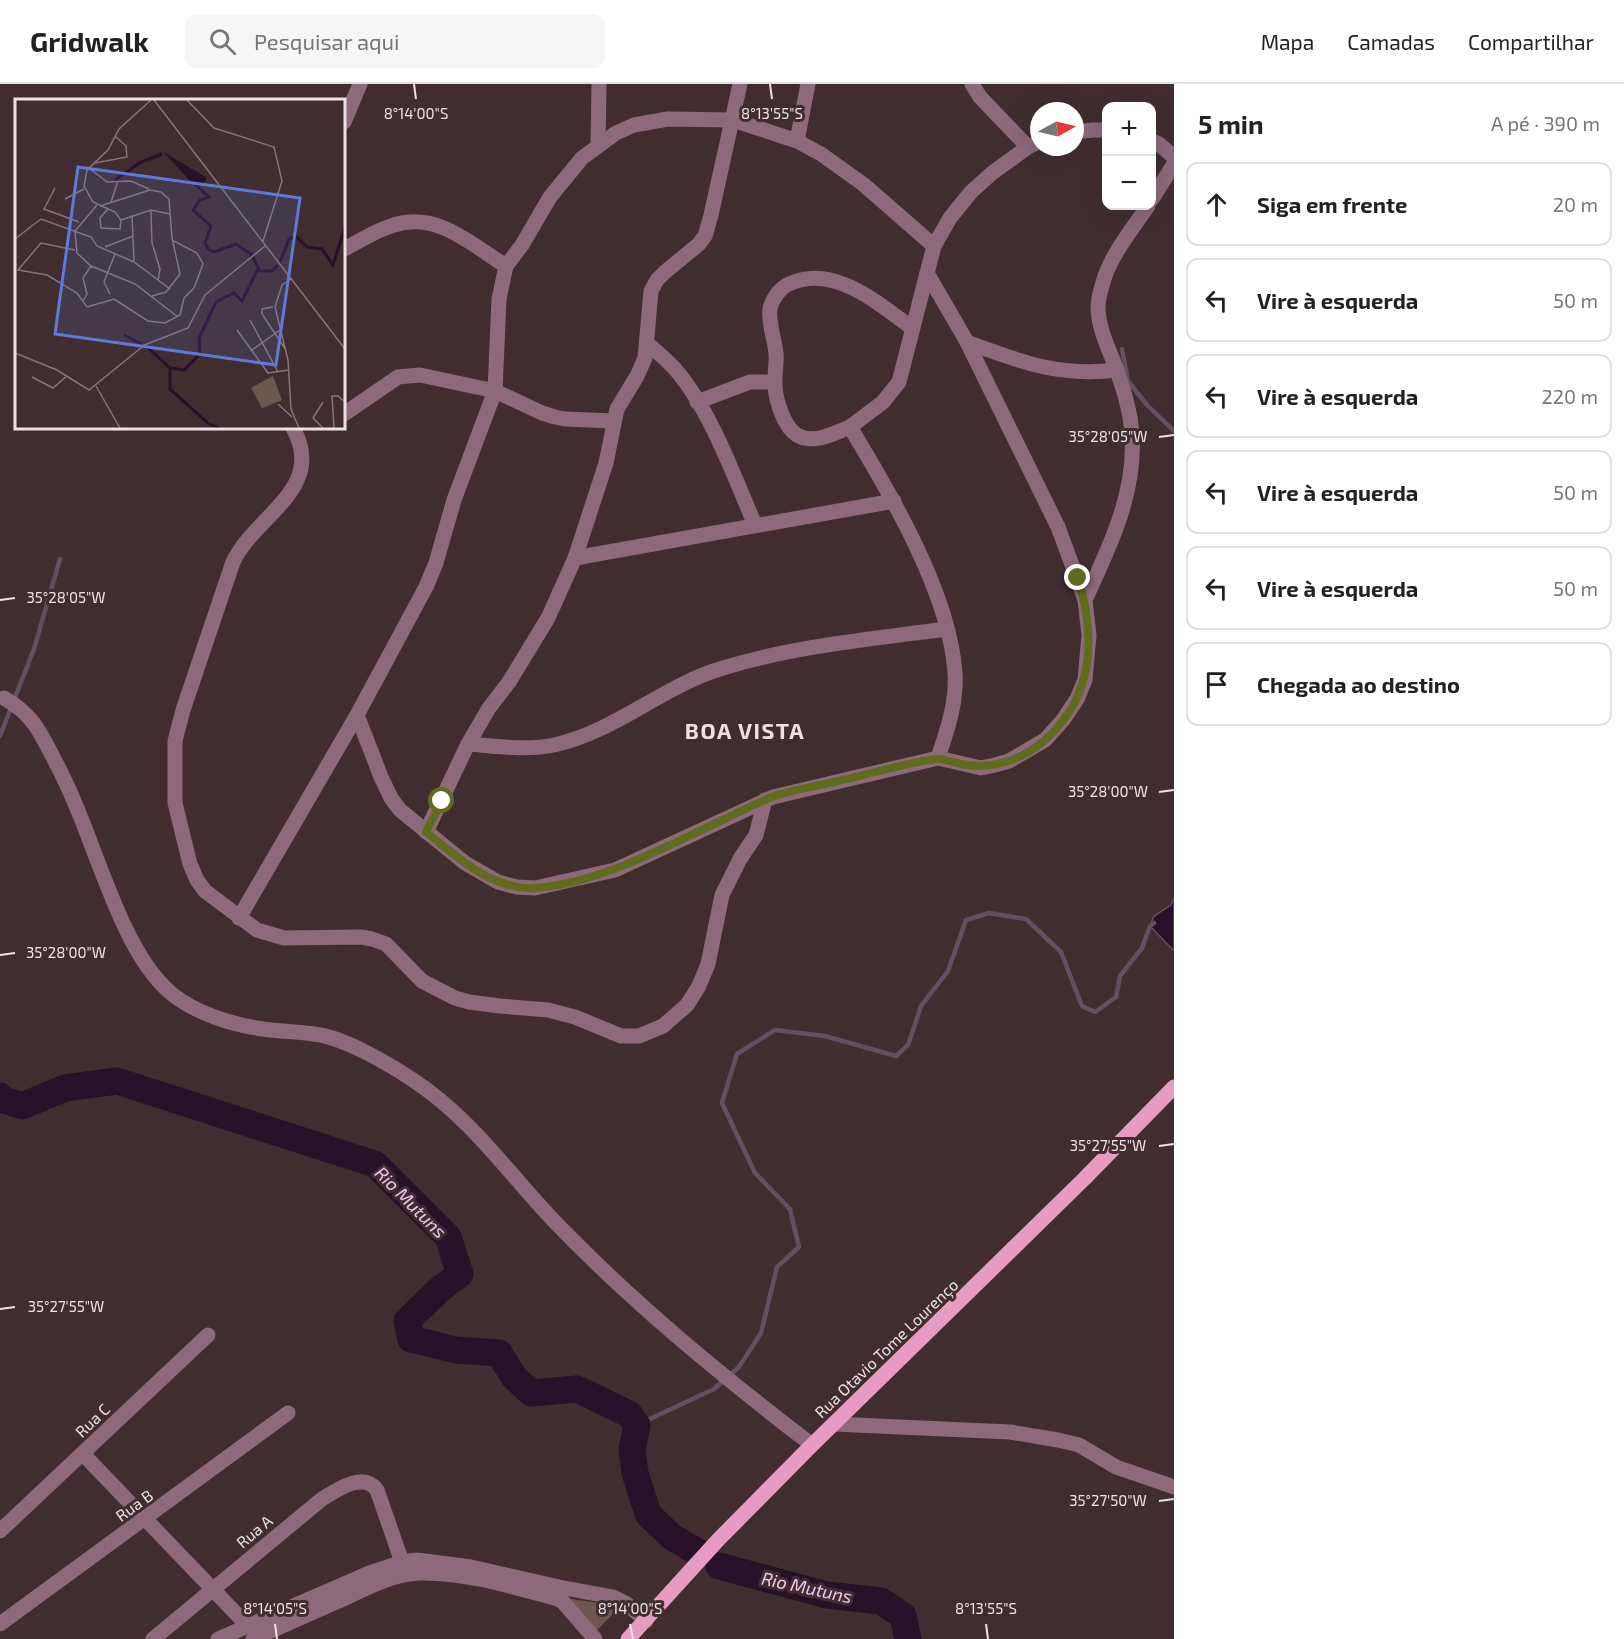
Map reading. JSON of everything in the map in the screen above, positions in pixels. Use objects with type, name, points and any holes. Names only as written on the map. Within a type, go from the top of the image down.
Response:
[{"type":"main road","name":"Rua Otavio Tome Lourenço","points":[[628,1639],[718,1540],[1076,1187],[1174,1087]]},
{"type":"street","points":[[345,120],[360,84]]},
{"type":"street","points":[[598,145],[599,84]]},
{"type":"street","points":[[426,832],[468,744],[489,708],[536,639],[553,608],[575,558],[606,463],[617,409],[641,367],[647,343],[651,291],[657,280],[690,253],[705,236],[734,120],[740,84]]},
{"type":"street","points":[[797,141],[808,84]]},
{"type":"street","points":[[972,84],[980,97],[1030,142]]},
{"type":"street","points":[[240,918],[357,715],[426,587],[436,563],[454,501],[495,391],[499,299],[506,266],[522,245],[550,197],[582,158],[616,133],[649,121],[696,118],[734,120],[797,141],[820,154],[863,184],[934,246]]},
{"type":"street","points":[[1084,131],[1102,130]]},
{"type":"street","points":[[1156,144],[1174,157]]},
{"type":"street","points":[[912,328],[875,300],[843,284],[808,279],[790,283],[784,287],[775,297],[770,311],[776,355],[775,382],[776,395],[783,415],[795,434],[817,439],[850,426],[884,402],[899,381],[934,246],[950,218],[971,192],[992,173],[1030,147]]},
{"type":"street","points":[[1156,193],[1174,164]]},
{"type":"street","points":[[1085,600],[1112,542],[1129,482],[1132,435],[1130,414],[1103,334],[1098,308],[1100,293],[1106,274],[1146,210]]},
{"type":"street","points":[[345,249],[393,225],[416,221],[430,222],[445,228],[506,266]]},
{"type":"street","points":[[357,715],[391,798],[400,810],[465,863],[498,882],[517,887],[536,888],[615,870],[765,800],[938,758],[981,768],[1009,762],[1044,740],[1057,727],[1077,699],[1085,680],[1089,635],[1085,600],[1058,527],[967,342],[927,273]]},
{"type":"street","points":[[967,342],[1010,358],[1070,373],[1116,370]]},
{"type":"street","points":[[647,343],[675,369],[698,402],[724,453],[755,525]]},
{"type":"street","points":[[345,413],[379,389],[403,376],[420,375],[495,391],[555,417],[613,421]]},
{"type":"street","points":[[698,402],[744,384],[775,382]]},
{"type":"street","points":[[850,426],[894,501],[929,578],[946,628],[955,672],[955,690],[949,726],[938,758]]},
{"type":"street","points":[[294,429],[302,446],[303,458],[298,478],[280,505],[238,552],[233,562],[183,710],[175,741],[175,802],[190,864],[205,891],[257,930],[284,938],[360,937],[379,941],[397,954],[422,981],[455,998],[479,1003],[548,1010],[575,1017],[621,1035],[639,1036],[663,1026],[687,1005],[699,986],[708,964],[722,895],[740,859],[756,835],[765,800]]},
{"type":"street","points":[[575,558],[894,501]]},
{"type":"street","points":[[468,744],[526,748],[551,746],[592,732],[720,668],[810,648],[946,628]]},
{"type":"street","points":[[4,698],[20,707],[34,723],[67,782],[112,900],[136,950],[158,981],[172,994],[187,1004],[232,1022],[260,1029],[321,1035],[338,1040],[380,1060],[414,1080],[466,1124],[555,1222],[622,1287],[734,1385],[812,1445]]},
{"type":"street","name":"Rua C","points":[[0,1531],[208,1335]]},
{"type":"street","name":"Rua B","points":[[0,1624],[288,1413]]},
{"type":"street","points":[[834,1424],[1010,1432],[1058,1440],[1079,1445],[1116,1467],[1174,1486]]},
{"type":"street","points":[[83,1454],[214,1588],[251,1633]]},
{"type":"street","name":"Rua A","points":[[153,1639],[322,1499],[355,1482],[373,1484],[382,1499],[402,1562]]},
{"type":"street","points":[[218,1639],[251,1633],[307,1608],[369,1573],[402,1562],[434,1560],[499,1578],[563,1602],[595,1639]]},
{"type":"street","points":[[307,1608],[405,1575],[432,1574],[499,1578],[613,1597],[627,1604],[646,1621]]},
{"type":"shaded area","points":[[1174,898],[1174,951],[1150,926],[1154,916],[1171,905]]},
{"type":"shaded area","points":[[564,1598],[614,1605],[621,1606],[595,1632]]},
{"type":"waterway","points":[[1122,349],[1128,381],[1147,405],[1174,431]]},
{"type":"waterway","points":[[0,736],[34,649],[60,559]]},
{"type":"waterway","points":[[637,1425],[714,1389],[739,1367],[761,1333],[777,1267],[799,1247],[790,1209],[755,1173],[722,1103],[737,1054],[775,1030],[825,1036],[896,1056],[908,1045],[921,1006],[948,971],[966,920],[989,913],[1026,919],[1061,952],[1082,1006],[1095,1012],[1116,997],[1120,976],[1142,948],[1150,926],[1154,923]]},
{"type":"waterway","name":"Rio Mutuns","points":[[0,1096],[4,1100],[22,1106],[65,1088],[117,1081],[375,1164],[448,1237],[460,1274],[439,1290],[407,1321],[411,1339],[456,1350],[499,1353],[514,1377],[531,1393],[577,1389],[629,1414],[637,1425],[632,1450],[635,1473],[648,1514],[672,1537],[696,1551]]},
{"type":"waterway","name":"Rio Mutuns","points":[[719,1566],[827,1595],[881,1601],[903,1616],[908,1639]]},
{"type":"district","name":"BOA VISTA","points":[[745,730]]},
{"type":"route","points":[[442,801],[426,832],[465,863],[498,882],[517,887],[536,888],[615,870],[773,797],[938,758],[981,768],[1009,762],[1044,740],[1063,720],[1077,699],[1085,680],[1088,660],[1088,618],[1078,578]]}]
